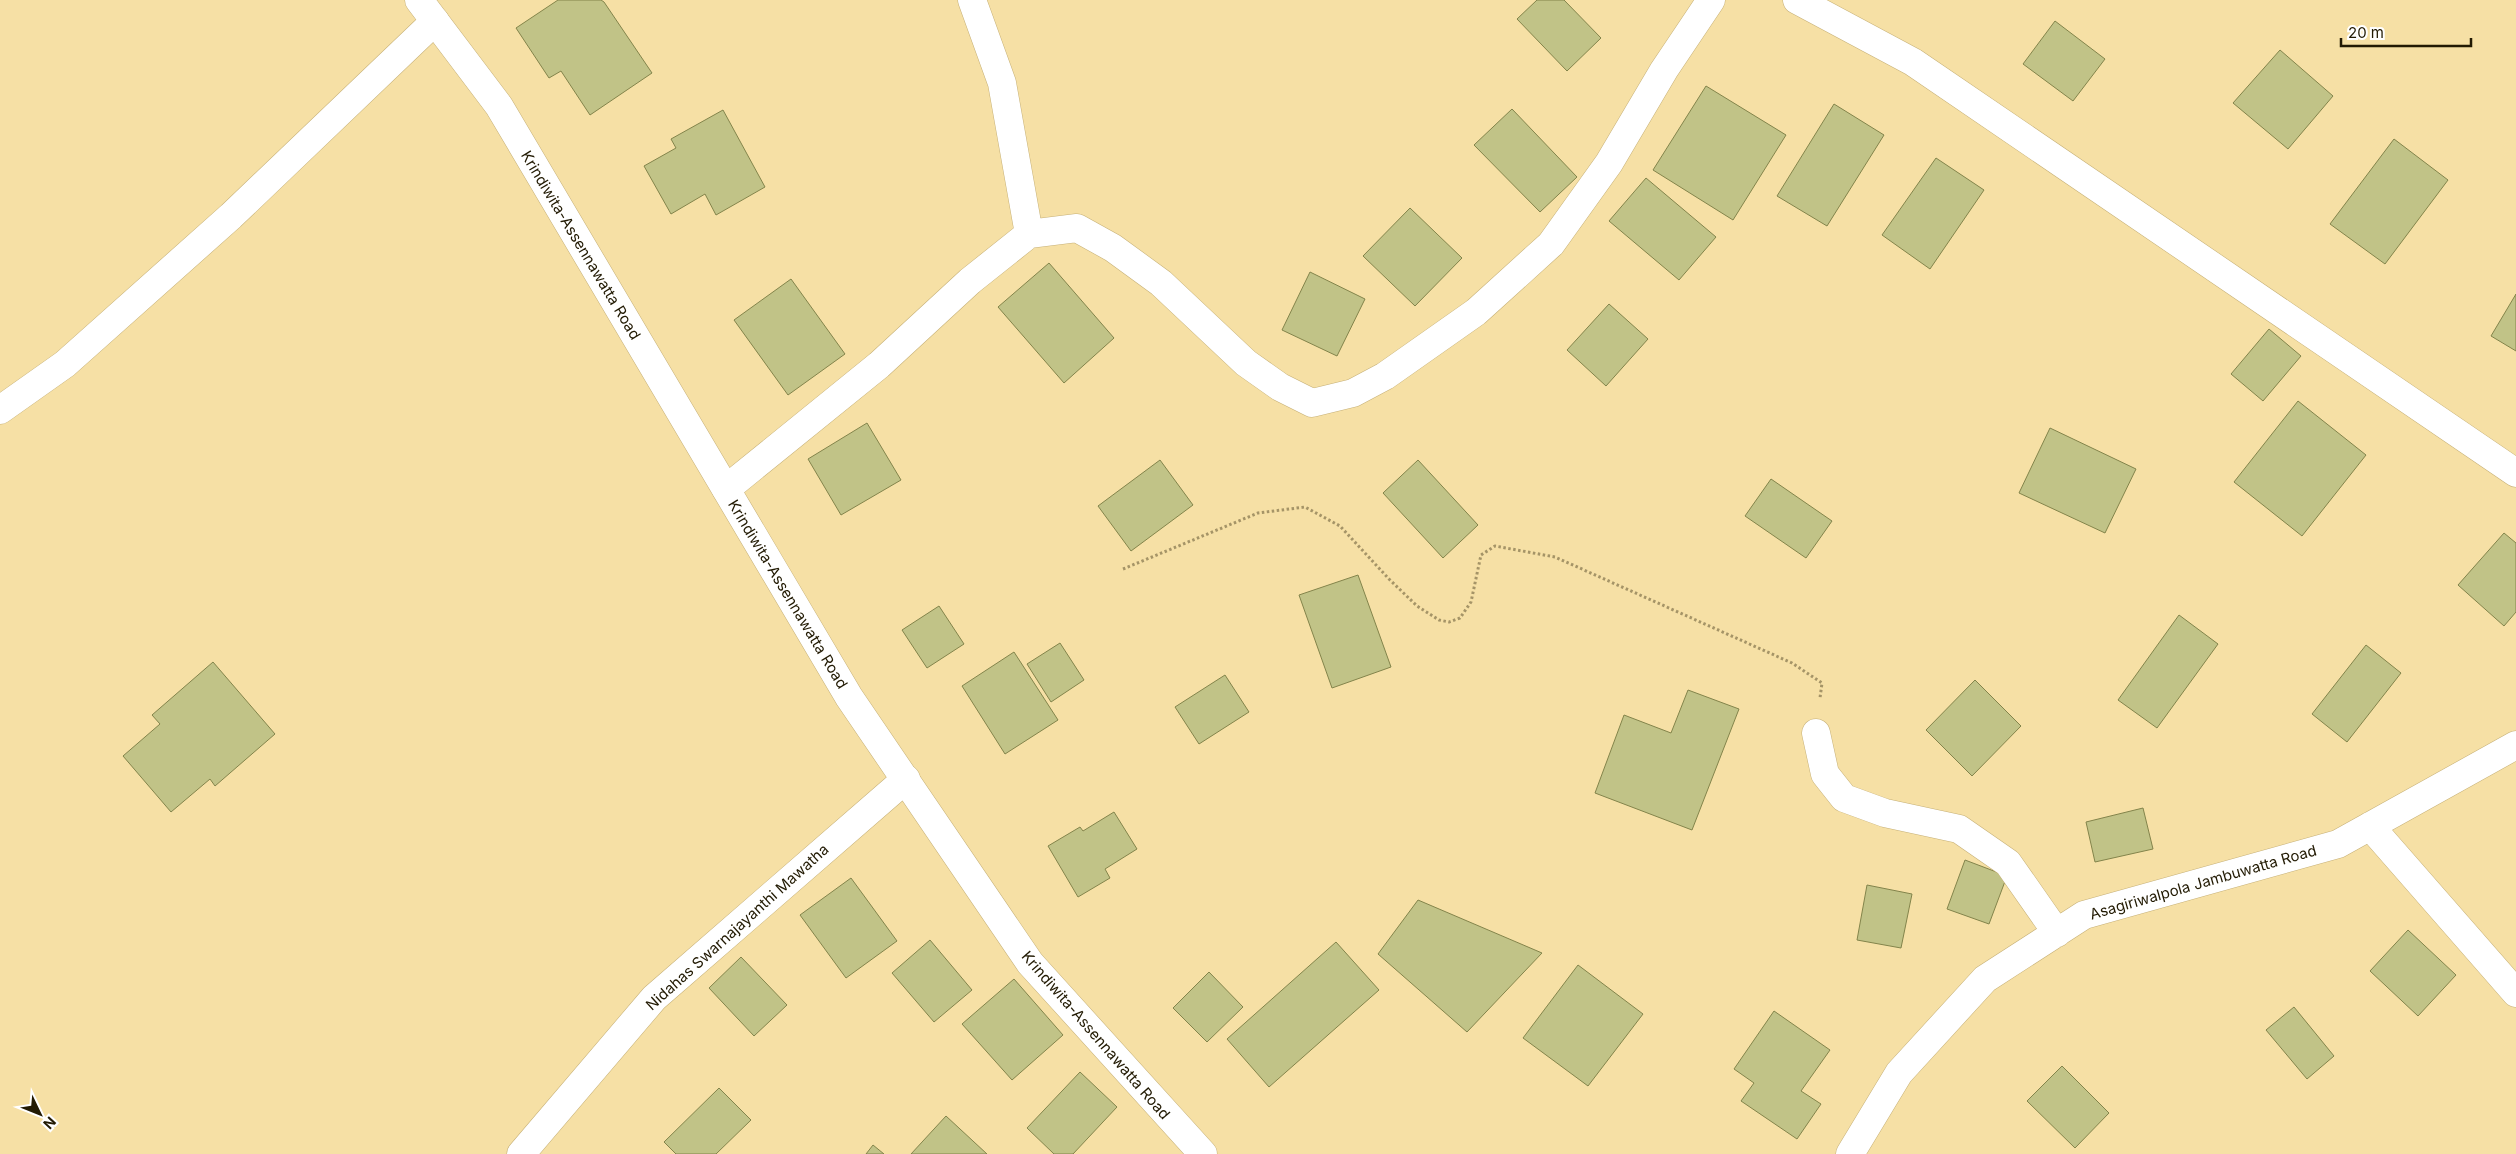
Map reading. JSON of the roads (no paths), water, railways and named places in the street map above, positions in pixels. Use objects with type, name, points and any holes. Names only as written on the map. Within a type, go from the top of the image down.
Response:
[{"type":"street","points":[[972,0],[1002,83],[1029,234]]},
{"type":"street","points":[[726,489],[879,364],[970,281],[1029,234],[1077,228],[1113,248],[1161,284],[1246,363],[1280,387],[1312,403],[1353,393],[1385,376],[1476,312],[1551,244],[1609,163],[1669,63],[1711,0]]},
{"type":"street","points":[[1797,0],[1912,62],[2516,473]]},
{"type":"street","points":[[0,410],[65,364],[188,254],[427,10]]},
{"type":"street","name":"Krindiwita-Assennawatta Road","points":[[427,10],[499,106],[849,697],[1030,963],[1203,1154]]},
{"type":"street","points":[[1816,733],[1825,774],[1844,798],[1885,813],[1960,829],[2008,863],[2057,933]]},
{"type":"street","name":"Asagiriwalpola Jambuwatta Road","points":[[1850,1154],[1899,1073],[1985,979],[2084,916],[2338,844],[2516,745]]},
{"type":"street","name":"Nidahas Swarnajayanthi Mawatha","points":[[521,1154],[654,998],[906,779]]},
{"type":"street","points":[[2370,826],[2516,993]]}]
